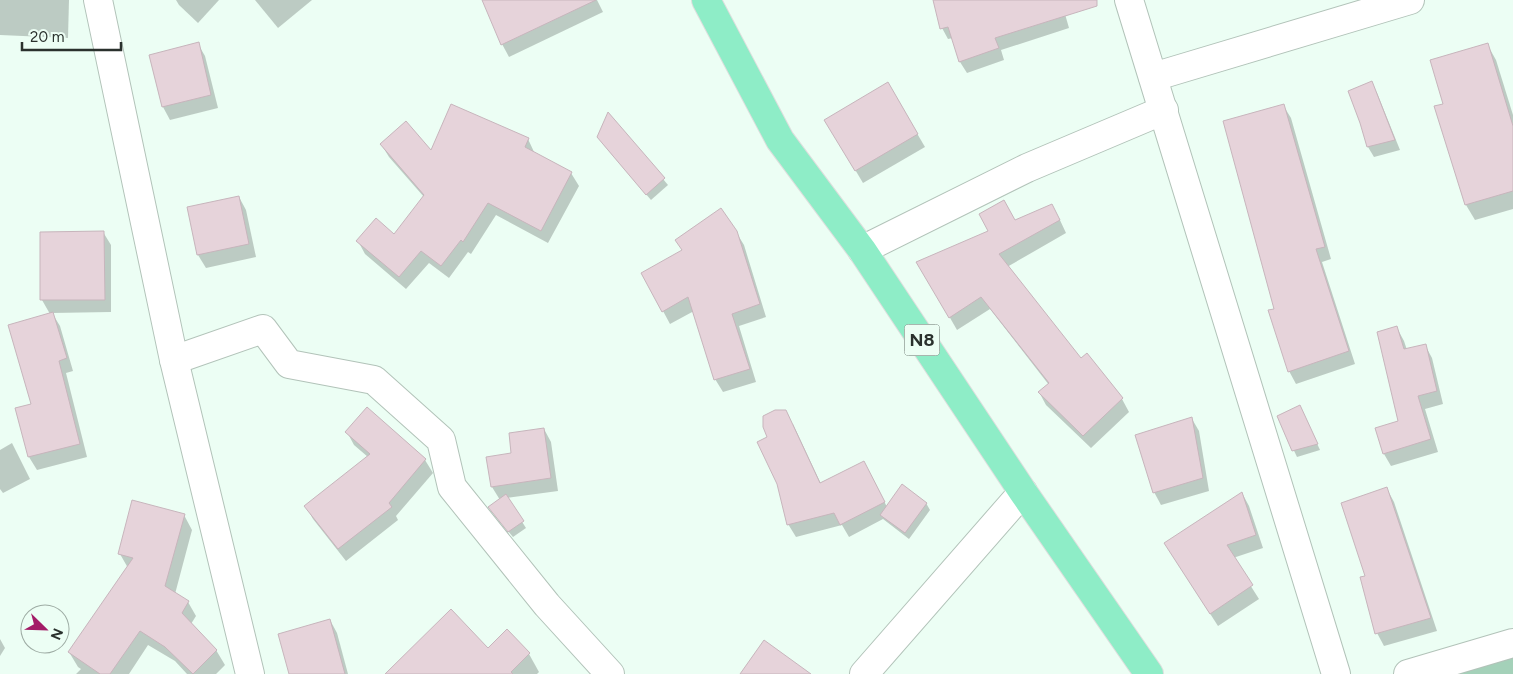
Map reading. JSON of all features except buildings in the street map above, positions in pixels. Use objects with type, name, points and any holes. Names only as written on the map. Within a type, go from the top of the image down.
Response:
[{"type":"main road","name":"N8","points":[[706,0],[780,140],[862,250],[1023,492],[1149,674]]},
{"type":"street","points":[[98,0],[174,360],[250,674]]},
{"type":"street","points":[[1129,0],[1336,674]]},
{"type":"street","points":[[1153,77],[1410,0]]},
{"type":"street","points":[[862,250],[1027,168],[1164,110]]},
{"type":"street","points":[[174,360],[263,329],[289,364],[374,380],[441,440],[452,486],[547,605],[610,674]]},
{"type":"street","points":[[864,674],[1023,492]]},
{"type":"street","points":[[1408,674],[1513,643]]},
{"type":"green space","points":[[1513,655],[1513,674],[1447,674]]}]
